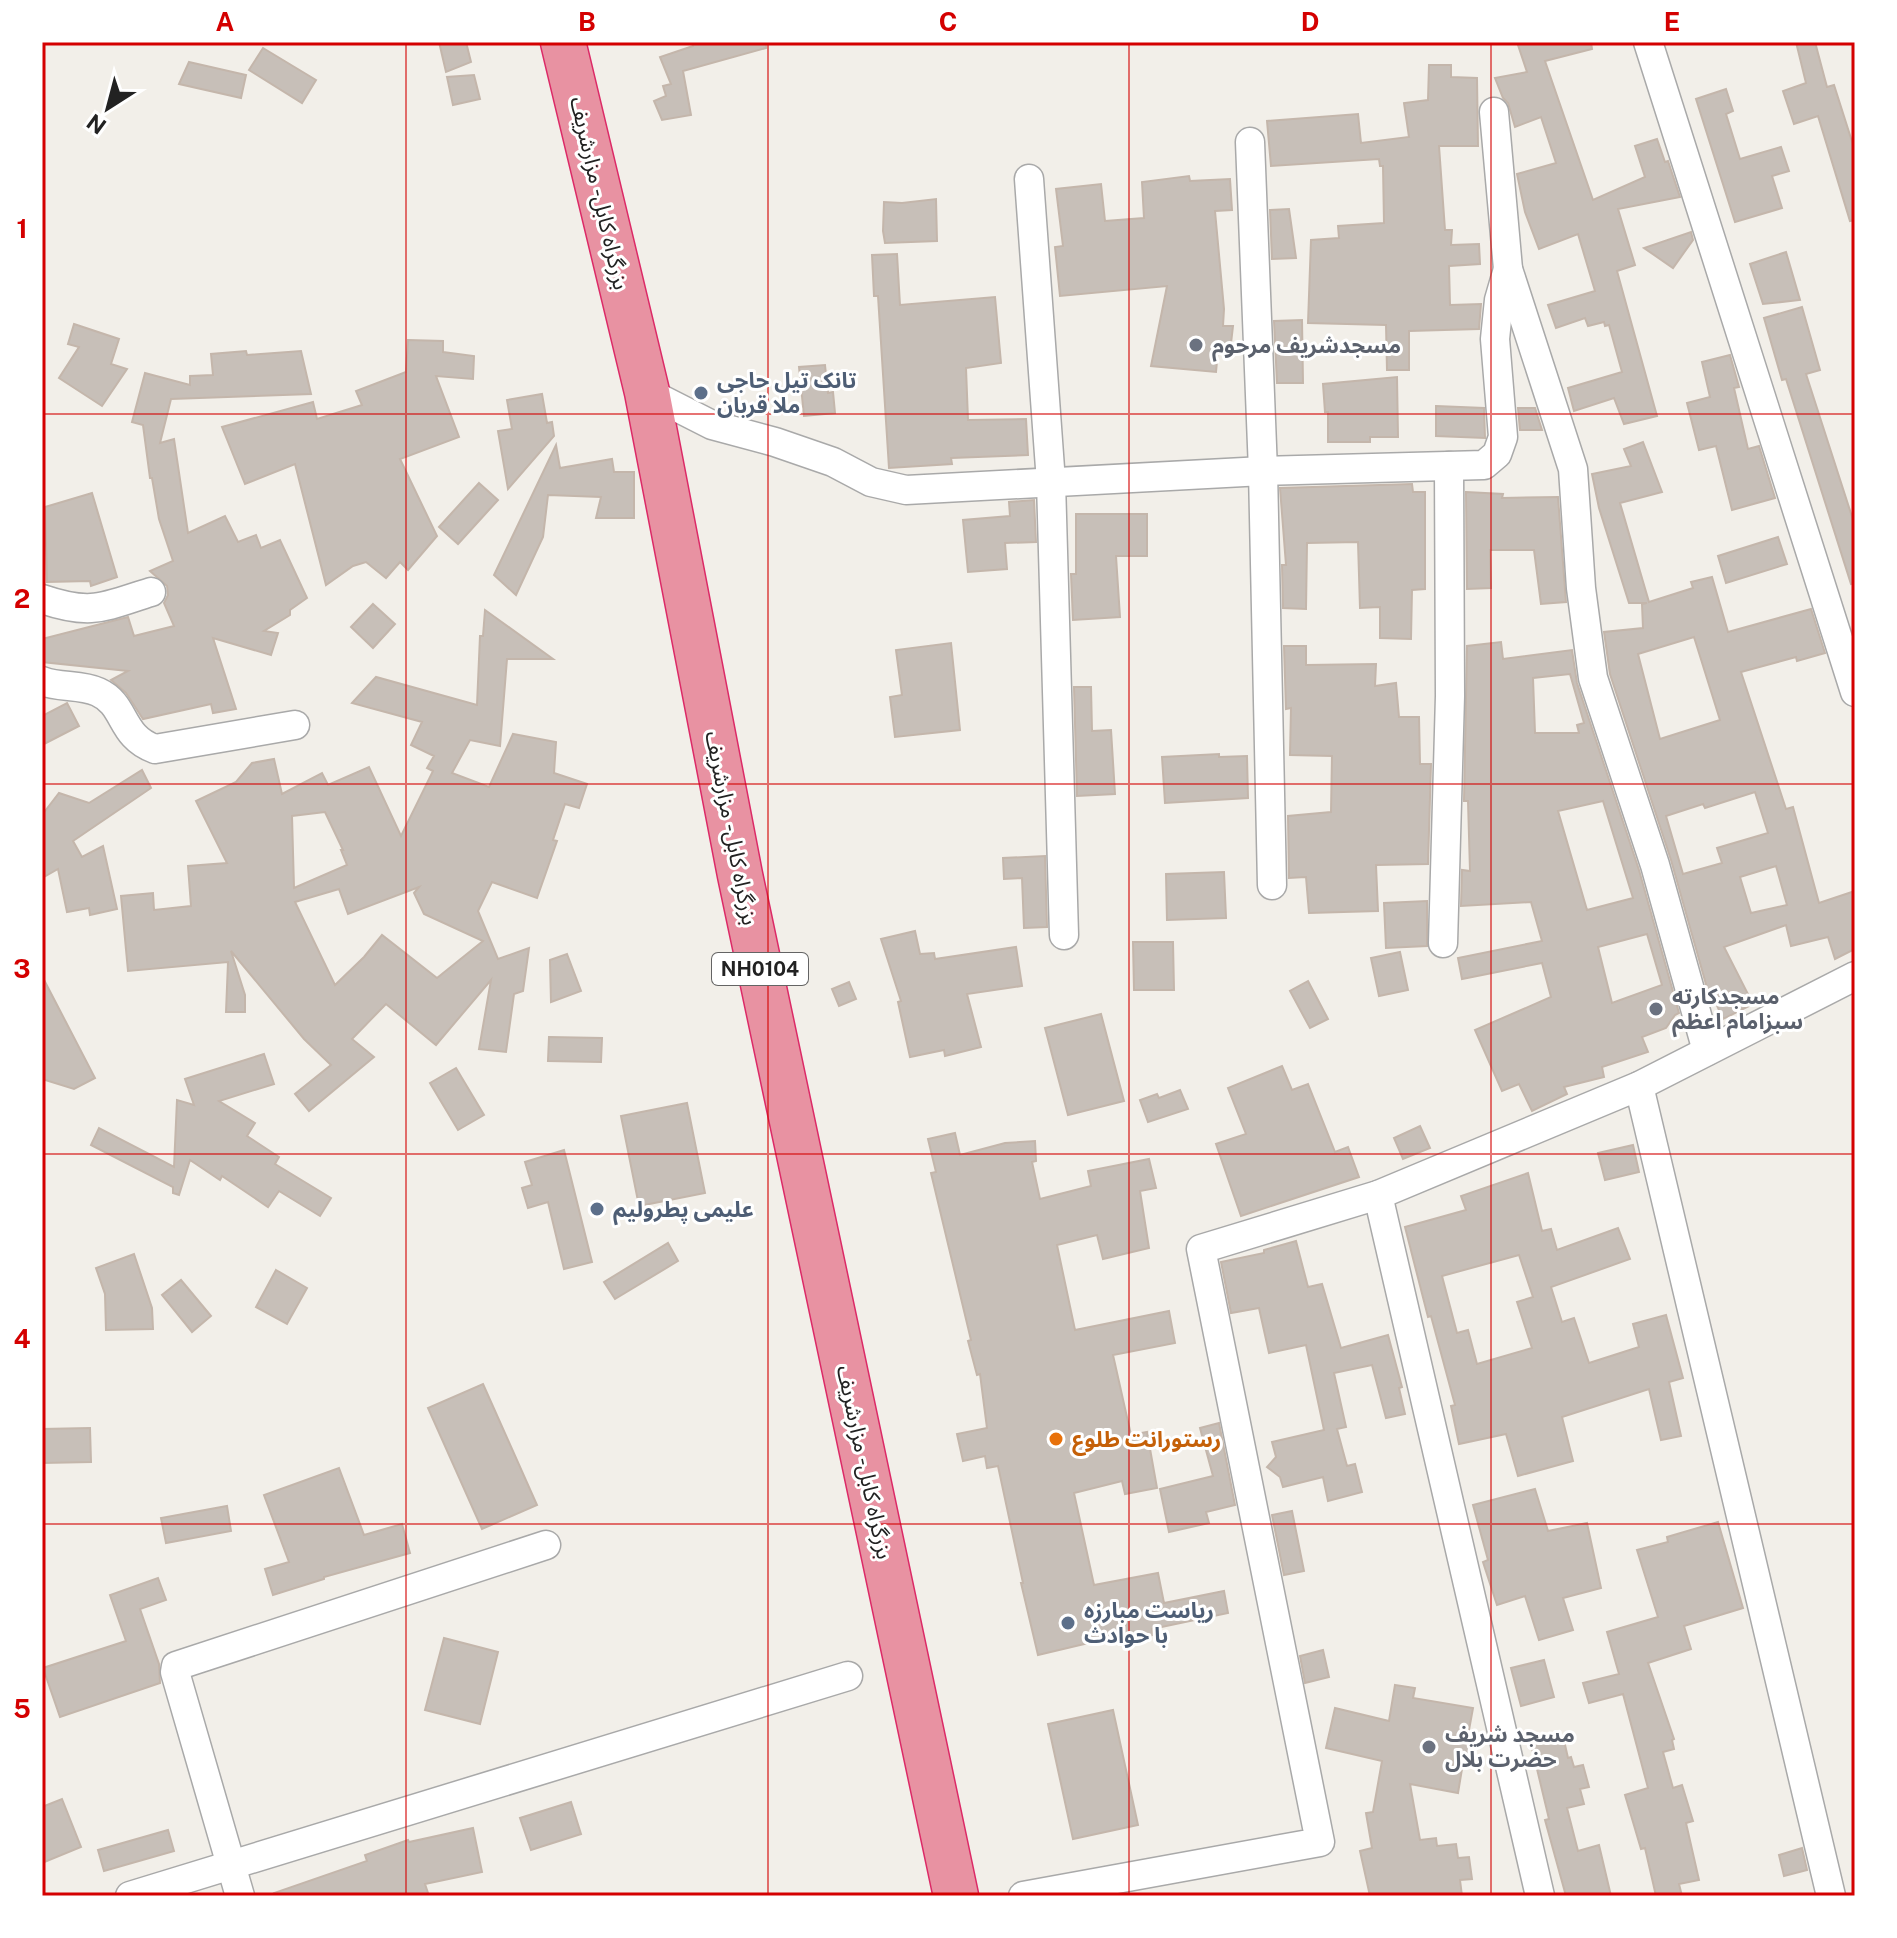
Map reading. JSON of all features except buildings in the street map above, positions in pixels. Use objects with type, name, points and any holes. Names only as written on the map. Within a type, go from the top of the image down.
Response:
[{"type":"highway","name":"بزرگراه کابل - مزارشریف","points":[[563,42],[647,392],[740,875],[956,1896]]},
{"type":"street","points":[[1648,42],[1855,692]]},
{"type":"street","points":[[1494,112],[1508,269],[1573,469],[1581,588],[1593,678],[1655,865],[1707,1051]]},
{"type":"street","points":[[1250,142],[1263,471],[1272,885]]},
{"type":"street","points":[[1029,179],[1051,482],[1064,935]]},
{"type":"street","points":[[647,392],[712,425],[775,442],[833,462],[871,482],[906,490],[1263,471],[1484,465],[1497,454],[1503,437],[1495,339],[1499,300],[1508,269]]},
{"type":"street","points":[[1443,943],[1450,696],[1449,466]]},
{"type":"street","points":[[42,599],[70,608],[93,610],[151,592]]},
{"type":"street","points":[[42,681],[99,692],[114,704],[130,734],[140,743],[155,749],[295,725]]},
{"type":"street","points":[[1023,1896],[1320,1842],[1201,1249],[1378,1195],[1639,1086],[1855,976]]},
{"type":"street","points":[[1639,1086],[1831,1896]]},
{"type":"street","points":[[1378,1195],[1540,1896]]},
{"type":"street","points":[[240,1896],[175,1672],[176,1666],[546,1545]]},
{"type":"street","points":[[130,1896],[848,1676]]},
{"type":"place","name":"مسجدشریف مرحوم","points":[[1196,345]]},
{"type":"place","name":"تانک تیل حاجی ملا قربان","points":[[701,393]]},
{"type":"place","name":"مسجدکارته سبزامام اعظم","points":[[1656,1009]]},
{"type":"place","name":"علیمی پطرولیم","points":[[597,1209]]},
{"type":"place","name":"رستورانت طلوع","points":[[1056,1439]]},
{"type":"place","name":"ریاست مبارزه با حوادث","points":[[1068,1623]]},
{"type":"place","name":"مسجد شریف حضرت بلال","points":[[1429,1747]]}]
